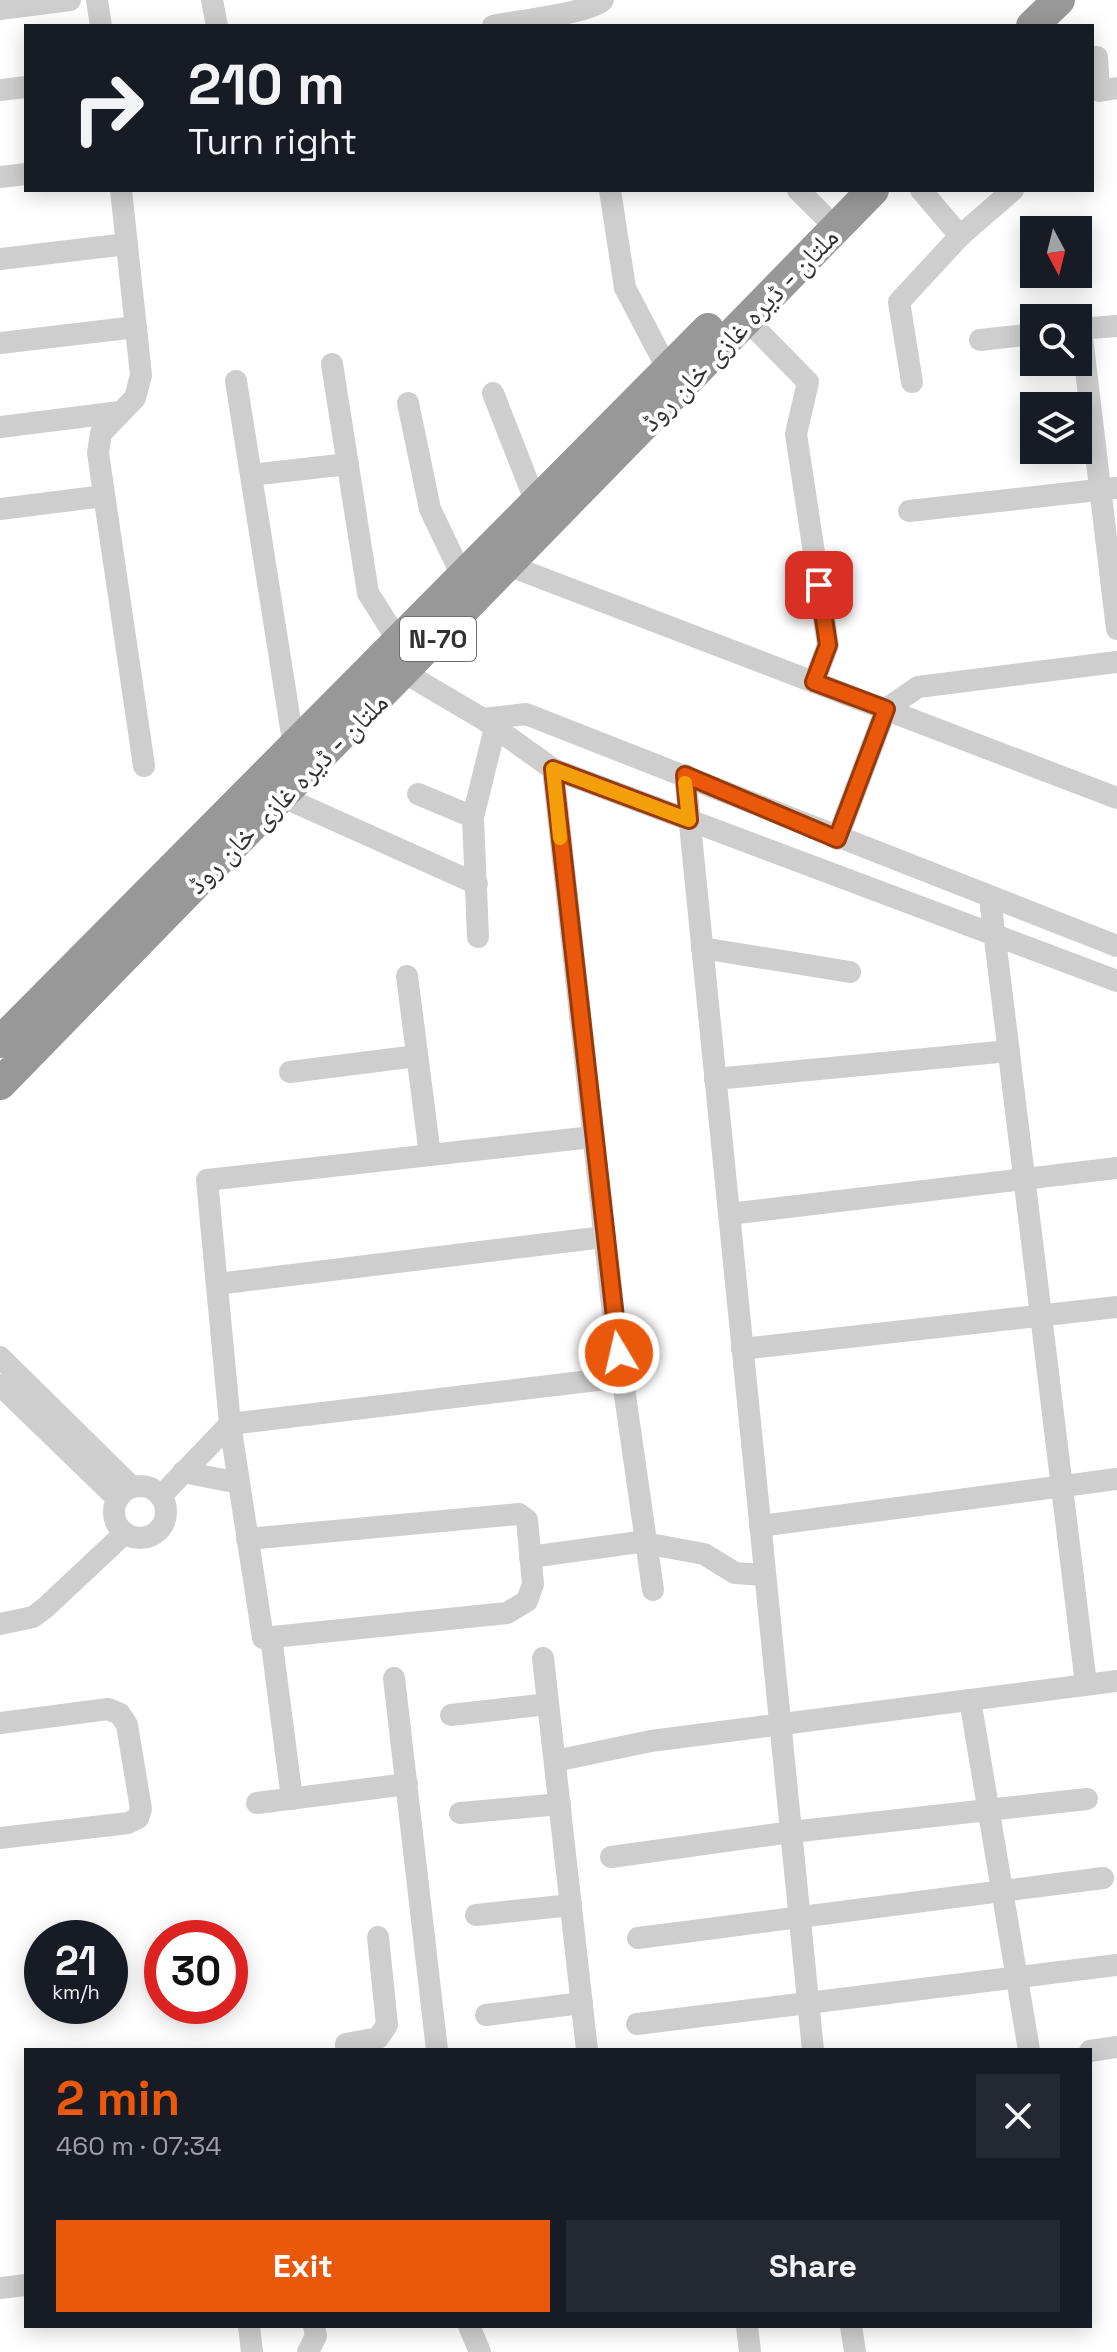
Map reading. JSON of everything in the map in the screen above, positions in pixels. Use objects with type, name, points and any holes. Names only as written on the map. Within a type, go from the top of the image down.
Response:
[{"type":"highway","points":[[1009,24],[1033,0]]},
{"type":"highway","points":[[1034,24],[1059,0]]},
{"type":"highway","name":"ملتان - ڈیرہ غازی خان روڈ","points":[[0,1084],[283,797],[402,658],[463,578],[843,192]]},
{"type":"highway","name":"ملتان - ڈیرہ غازی خان روڈ","points":[[0,1042],[294,747],[510,566],[871,192]]},
{"type":"street","points":[[0,9],[70,0]]},
{"type":"street","points":[[97,0],[101,24]]},
{"type":"street","points":[[212,0],[217,24]]},
{"type":"street","points":[[499,24],[557,6],[586,11],[603,0]]},
{"type":"street","points":[[1094,57],[1097,57],[1099,91],[1117,88]]},
{"type":"street","points":[[0,90],[24,87]]},
{"type":"street","points":[[0,177],[24,174]]},
{"type":"street","points":[[121,192],[141,375],[135,398],[101,433],[98,453],[144,766]]},
{"type":"street","points":[[610,192],[625,288],[668,370]]},
{"type":"street","points":[[800,192],[822,214]]},
{"type":"street","points":[[923,192],[960,236]]},
{"type":"street","points":[[912,382],[899,302],[960,236],[1011,192]]},
{"type":"street","points":[[0,259],[127,244]]},
{"type":"street","points":[[747,320],[808,382],[796,434],[828,645],[814,682]]},
{"type":"street","points":[[1092,328],[1117,326]]},
{"type":"street","points":[[0,343],[136,327]]},
{"type":"street","points":[[980,340],[1020,336]]},
{"type":"street","points":[[332,364],[368,593],[402,658],[553,769],[1117,981]]},
{"type":"street","points":[[1088,376],[1109,489],[1117,629]]},
{"type":"street","points":[[236,381],[294,747]]},
{"type":"street","points":[[493,393],[536,503]]},
{"type":"street","points":[[408,403],[430,509],[463,578]]},
{"type":"street","points":[[0,427],[120,412]]},
{"type":"street","points":[[251,475],[348,464]]},
{"type":"street","points":[[909,511],[1109,489]]},
{"type":"street","points":[[0,509],[104,496]]},
{"type":"street","points":[[510,566],[1117,798]]},
{"type":"street","points":[[837,839],[886,709],[918,687],[1117,662]]},
{"type":"street","points":[[489,724],[526,714],[685,775],[837,839],[1117,946]]},
{"type":"street","points":[[478,937],[473,817],[489,724]]},
{"type":"street","points":[[553,769],[604,1237],[653,1590]]},
{"type":"street","points":[[685,775],[813,2048]]},
{"type":"street","points":[[418,794],[473,817]]},
{"type":"street","points":[[283,797],[477,884]]},
{"type":"street","points":[[990,898],[1086,1684]]},
{"type":"street","points":[[702,948],[850,972]]},
{"type":"street","points":[[407,976],[430,1155]]},
{"type":"street","points":[[715,1079],[1009,1051]]},
{"type":"street","points":[[290,1072],[417,1056]]},
{"type":"street","points":[[247,1539],[519,1514],[527,1520],[533,1584],[527,1601],[507,1613],[263,1638],[247,1539],[230,1424],[207,1180],[592,1137]]},
{"type":"street","points":[[729,1214],[1117,1168]]},
{"type":"street","points":[[217,1284],[604,1237]]},
{"type":"street","points":[[742,1349],[1117,1307]]},
{"type":"street","points":[[0,1357],[125,1493]]},
{"type":"street","points":[[161,1496],[230,1424],[623,1377]]},
{"type":"street","points":[[0,1385],[125,1493],[153,1489],[161,1496],[166,1516],[163,1526],[146,1537],[125,1533],[115,1518],[125,1493]]},
{"type":"street","points":[[183,1472],[239,1483]]},
{"type":"street","points":[[760,1526],[1117,1479]]},
{"type":"street","points":[[0,1624],[33,1617],[125,1533]]},
{"type":"street","points":[[530,1557],[647,1544],[704,1554],[735,1573],[765,1575]]},
{"type":"street","points":[[271,1637],[292,1799]]},
{"type":"street","points":[[543,1658],[587,2048]]},
{"type":"street","points":[[394,1678],[437,2048]]},
{"type":"street","points":[[555,1761],[651,1741],[1117,1681]]},
{"type":"street","points":[[970,1700],[1029,2048]]},
{"type":"street","points":[[451,1715],[548,1704]]},
{"type":"street","points":[[0,1723],[108,1709],[120,1714],[127,1725],[141,1809],[138,1818],[128,1823],[0,1838]]},
{"type":"street","points":[[257,1803],[407,1784]]},
{"type":"street","points":[[611,1857],[791,1832],[1087,1799]]},
{"type":"street","points":[[460,1813],[560,1804]]},
{"type":"street","points":[[638,1938],[1103,1878]]},
{"type":"street","points":[[476,1915],[571,1905]]},
{"type":"street","points":[[346,2048],[346,2044],[378,2038],[387,2025],[378,1937]]},
{"type":"street","points":[[637,2024],[1117,1965]]},
{"type":"street","points":[[486,2015],[582,2003]]},
{"type":"street","points":[[1092,2051],[1117,2047]]},
{"type":"street","points":[[0,2288],[24,2285]]},
{"type":"street","points":[[249,2328],[252,2352]]},
{"type":"street","points":[[470,2328],[480,2352]]},
{"type":"street","points":[[747,2328],[750,2352]]},
{"type":"street","points":[[851,2328],[855,2352]]},
{"type":"slow traffic","points":[[560,838],[553,769],[689,820],[685,783]]},
{"type":"route","points":[[619,1353],[592,1137],[553,769],[689,820],[685,775],[837,839],[886,709],[814,682],[828,645],[819,585]]}]
